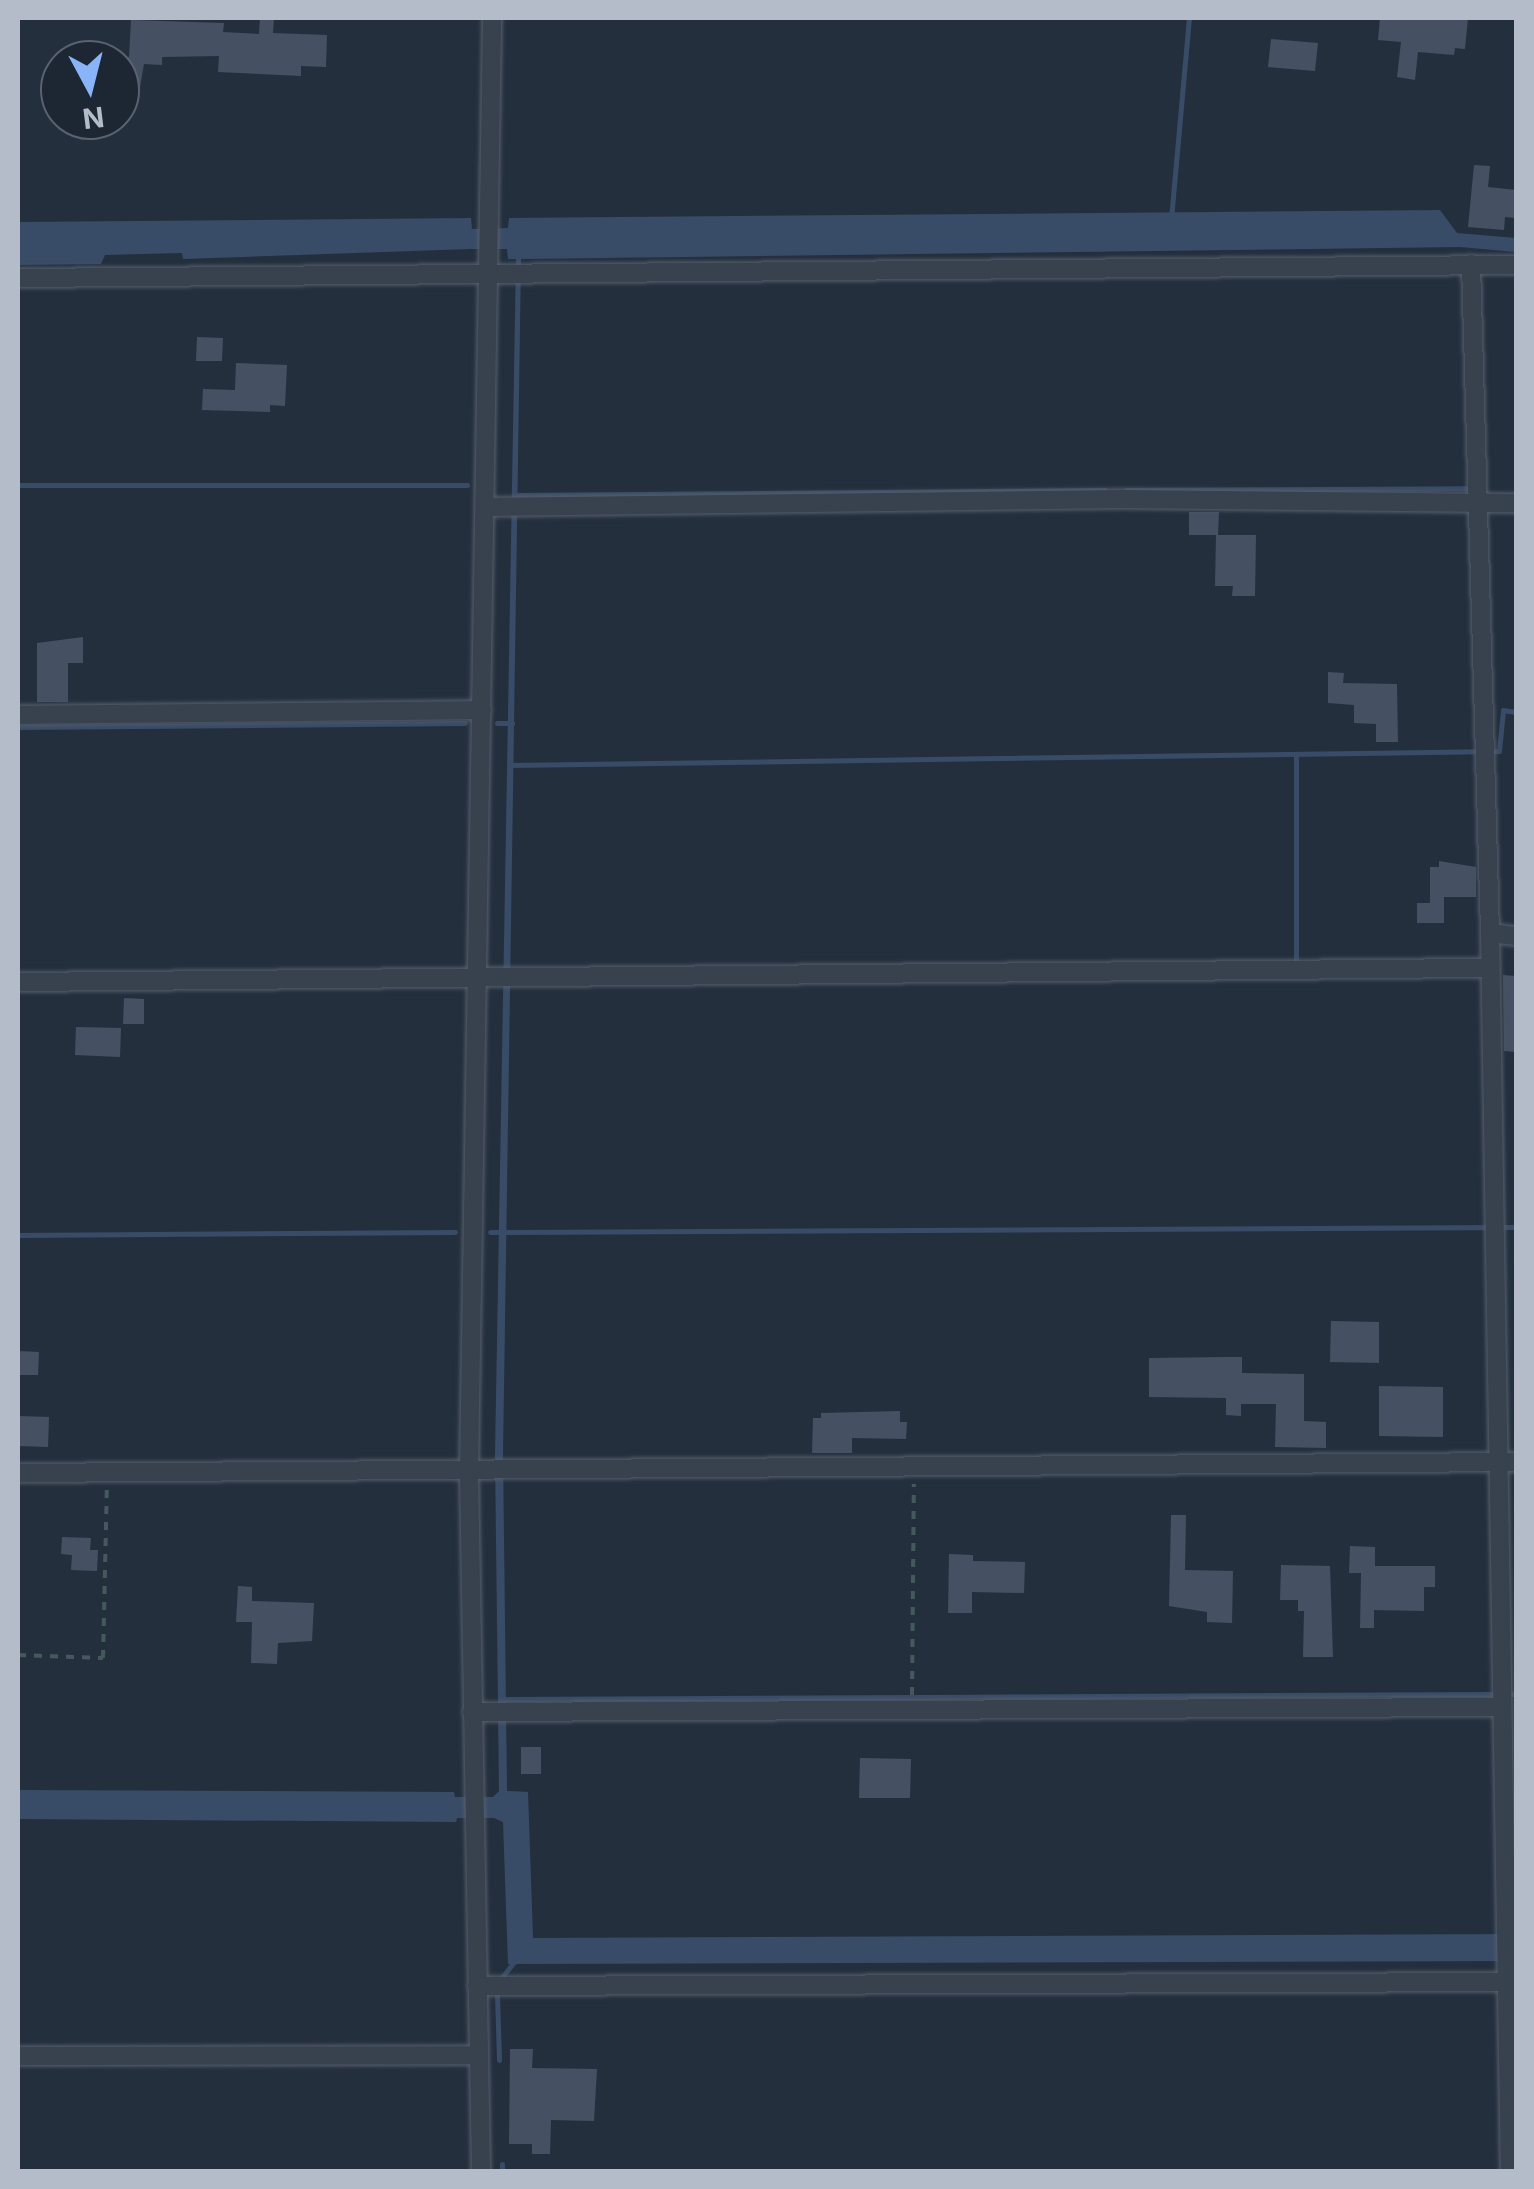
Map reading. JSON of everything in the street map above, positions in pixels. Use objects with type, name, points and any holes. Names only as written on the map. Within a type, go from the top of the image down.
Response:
[{"type":"street","points":[[481,2172],[469,1470],[482,710],[495,507],[489,276],[492,18]]},
{"type":"street","points":[[1471,264],[1490,933],[1487,968],[1512,2164]]},
{"type":"street","points":[[18,278],[1516,264]]},
{"type":"street","points":[[495,507],[1122,499],[1478,500],[1516,504]]},
{"type":"street","points":[[18,715],[482,710]]},
{"type":"street","points":[[1490,933],[1516,936]]},
{"type":"street","points":[[18,982],[1487,968]]},
{"type":"street","points":[[18,1472],[1516,1462]]},
{"type":"street","points":[[472,1712],[1501,1706]]},
{"type":"street","points":[[477,1986],[1506,1974]]},
{"type":"street","points":[[18,2056],[479,2055]]},
{"type":"path","points":[[912,1688],[914,1467]]},
{"type":"path","points":[[18,1655],[102,1658],[108,1472]]},
{"type":"water","points":[[1440,210],[1457,233],[1516,238],[1516,252],[1460,247],[521,259],[503,1454],[507,1791],[528,1792],[533,1938],[1516,1934],[1516,1961],[508,1964],[503,1822],[494,1818],[457,1818],[456,1822],[18,1819],[18,1790],[454,1792],[455,1797],[493,1797],[499,1791],[495,1454],[516,259],[508,259],[507,249],[470,249],[183,259],[182,253],[105,255],[101,264],[18,265],[18,222],[471,218],[472,229],[508,228],[509,218]]},
{"type":"building","points":[[260,18],[274,18],[273,33],[327,35],[326,67],[301,66],[301,76],[218,72],[219,56],[162,57],[162,65],[144,64],[140,87],[140,40],[130,40],[131,20],[224,23],[223,32],[259,34]]},
{"type":"building","points":[[1380,18],[1468,18],[1465,49],[1455,48],[1454,55],[1418,52],[1415,80],[1397,77],[1401,42],[1378,40]]},
{"type":"building","points":[[1271,39],[1318,43],[1315,71],[1268,67]]},
{"type":"building","points":[[1474,165],[1490,166],[1488,187],[1516,190],[1516,218],[1505,217],[1504,230],[1468,227]]},
{"type":"building","points":[[197,337],[223,338],[222,361],[196,361]]},
{"type":"building","points":[[236,363],[287,365],[285,406],[270,405],[270,412],[202,410],[203,389],[235,390]]},
{"type":"building","points":[[1189,512],[1219,512],[1218,535],[1256,535],[1255,596],[1232,596],[1233,586],[1215,586],[1216,535],[1189,535]]},
{"type":"building","points":[[83,637],[83,663],[68,663],[68,702],[37,702],[37,643]]},
{"type":"building","points":[[1328,672],[1344,673],[1343,683],[1397,684],[1398,742],[1376,742],[1376,724],[1354,723],[1354,705],[1328,703]]},
{"type":"building","points":[[1439,861],[1476,867],[1476,897],[1444,897],[1444,923],[1417,923],[1417,903],[1430,903],[1430,867],[1439,867]]},
{"type":"building","points":[[1503,975],[1516,976],[1516,1052],[1504,1051]]},
{"type":"building","points":[[124,998],[144,999],[144,1024],[123,1024]]},
{"type":"building","points":[[76,1027],[121,1028],[120,1057],[75,1055]]},
{"type":"building","points":[[1331,1321],[1379,1322],[1379,1363],[1330,1362]]},
{"type":"building","points":[[18,1351],[39,1352],[38,1375],[18,1375]]},
{"type":"building","points":[[1242,1357],[1242,1373],[1304,1374],[1304,1421],[1326,1422],[1326,1448],[1275,1447],[1276,1404],[1241,1404],[1241,1416],[1226,1415],[1226,1398],[1149,1397],[1149,1358]]},
{"type":"building","points":[[1379,1386],[1443,1387],[1443,1437],[1379,1436]]},
{"type":"building","points":[[900,1411],[900,1422],[907,1422],[906,1439],[852,1438],[852,1453],[812,1453],[813,1418],[821,1418],[821,1413]]},
{"type":"building","points":[[18,1416],[49,1417],[48,1447],[18,1446]]},
{"type":"building","points":[[1171,1515],[1186,1515],[1185,1570],[1233,1571],[1232,1623],[1207,1622],[1207,1612],[1169,1606]]},
{"type":"building","points":[[62,1537],[91,1538],[90,1550],[98,1550],[97,1571],[71,1570],[72,1555],[61,1554]]},
{"type":"building","points":[[1350,1546],[1375,1547],[1375,1566],[1435,1566],[1435,1587],[1424,1587],[1424,1611],[1374,1610],[1374,1628],[1360,1628],[1361,1573],[1349,1573]]},
{"type":"building","points":[[949,1554],[973,1555],[973,1561],[1025,1562],[1024,1593],[972,1592],[972,1613],[948,1613]]},
{"type":"building","points":[[1281,1565],[1330,1566],[1333,1657],[1303,1657],[1304,1611],[1298,1611],[1298,1600],[1280,1600]]},
{"type":"building","points":[[238,1586],[252,1587],[252,1601],[314,1603],[312,1641],[278,1643],[277,1664],[251,1663],[252,1622],[236,1622]]},
{"type":"building","points":[[521,1747],[541,1747],[541,1774],[521,1774]]},
{"type":"building","points":[[860,1758],[911,1759],[910,1798],[859,1798]]},
{"type":"building","points":[[510,2049],[533,2049],[532,2068],[597,2069],[594,2121],[551,2120],[550,2154],[532,2154],[532,2144],[509,2144]]},
{"type":"waterway","points":[[1171,219],[1189,18]]},
{"type":"waterway","points":[[18,485],[467,485]]},
{"type":"waterway","points":[[1126,490],[1468,488]]},
{"type":"waterway","points":[[516,495],[1105,490]]},
{"type":"waterway","points":[[509,765],[1499,751],[1503,710],[1516,712]]},
{"type":"waterway","points":[[18,727],[465,723]]},
{"type":"waterway","points":[[497,723],[512,723]]},
{"type":"waterway","points":[[1296,755],[1296,959]]},
{"type":"waterway","points":[[490,1232],[1516,1227]]},
{"type":"waterway","points":[[18,1235],[455,1232]]},
{"type":"waterway","points":[[503,1699],[1490,1694]]},
{"type":"waterway","points":[[503,1976],[514,1962]]},
{"type":"waterway","points":[[497,1995],[499,2060]]},
{"type":"waterway","points":[[502,2164],[502,2172]]}]
